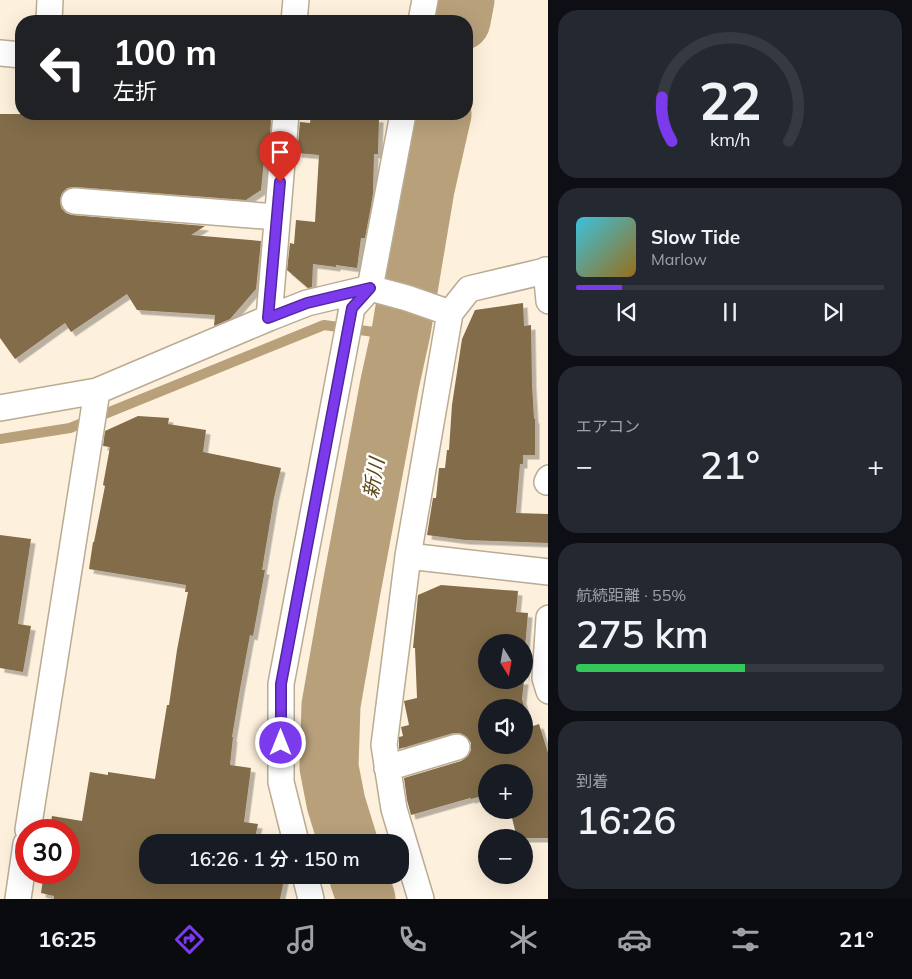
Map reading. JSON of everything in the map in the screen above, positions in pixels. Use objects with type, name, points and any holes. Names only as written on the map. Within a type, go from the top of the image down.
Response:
[{"type":"street","points":[[49,15],[50,0]]},
{"type":"street","points":[[295,15],[296,0]]},
{"type":"street","points":[[421,15],[425,0]]},
{"type":"street","points":[[0,53],[15,54]]},
{"type":"street","points":[[268,318],[285,120]]},
{"type":"street","points":[[294,834],[280,782],[281,684],[352,308],[377,290],[402,120]]},
{"type":"street","points":[[74,201],[277,217]]},
{"type":"street","points":[[421,899],[394,809],[384,745],[441,310],[469,288],[547,270],[548,301]]},
{"type":"street","points":[[0,408],[96,397],[268,318],[307,303],[377,290],[441,310]]},
{"type":"street","points":[[30,819],[96,397]]},
{"type":"street","points":[[408,556],[548,572]]},
{"type":"street","points":[[548,618],[545,678],[548,691]]},
{"type":"street","points":[[387,768],[457,747]]},
{"type":"street","points":[[18,899],[20,884]]},
{"type":"street","points":[[307,884],[311,899]]},
{"type":"building","points":[[0,114],[15,114],[15,120],[271,120],[269,151],[265,150],[261,190],[246,200],[75,187],[67,188],[62,193],[60,199],[61,208],[66,213],[72,215],[205,226],[191,235],[261,241],[256,289],[230,319],[214,326],[215,315],[137,310],[127,294],[71,332],[65,323],[15,359],[0,338]]},
{"type":"building","points":[[310,120],[379,120],[378,154],[374,154],[373,193],[365,238],[361,238],[357,268],[313,264],[312,287],[308,288],[287,270],[290,243],[294,244],[296,220],[315,222],[319,155],[297,153],[300,122],[310,123]]},
{"type":"building","points":[[523,303],[524,326],[531,325],[535,455],[523,455],[523,464],[520,464],[516,513],[548,514],[548,543],[465,540],[427,535],[433,498],[436,498],[439,468],[445,468],[447,450],[449,450],[452,405],[462,339],[475,310]]},
{"type":"building","points":[[138,416],[169,418],[168,424],[206,430],[203,452],[281,468],[262,570],[265,570],[253,636],[250,635],[240,689],[232,737],[230,765],[251,768],[244,822],[258,824],[256,834],[139,834],[139,884],[283,884],[280,899],[54,899],[54,896],[41,893],[42,884],[80,884],[80,821],[82,821],[90,772],[108,775],[108,772],[155,779],[188,592],[185,592],[186,585],[89,569],[105,486],[103,485],[110,447],[103,446],[105,431]]},
{"type":"building","points":[[0,535],[31,539],[18,624],[31,626],[23,672],[0,668]]},
{"type":"building","points":[[441,585],[518,591],[516,612],[528,613],[526,634],[478,634],[478,689],[523,689],[522,699],[478,699],[478,754],[533,754],[533,726],[539,724],[548,753],[548,838],[533,838],[533,829],[515,829],[512,819],[533,819],[533,764],[478,764],[478,797],[411,815],[404,778],[461,761],[468,756],[471,750],[471,743],[467,737],[460,733],[453,733],[399,749],[399,737],[403,736],[401,727],[409,725],[404,701],[417,698],[415,648],[413,648],[418,595]]},
{"type":"building","points":[[52,816],[70,819],[52,819]]},
{"type":"waterway","name":"新川","points":[[462,15],[465,0]]},
{"type":"waterway","name":"新川","points":[[346,834],[336,803],[329,767],[331,705],[390,382],[401,332],[425,189],[441,120]]},
{"type":"waterway","points":[[0,439],[70,428],[324,325],[374,332],[399,339]]},
{"type":"waterway","name":"新川","points":[[361,884],[366,899]]},
{"type":"route","points":[[280,182],[268,318],[307,303],[370,288],[352,308],[281,684],[281,743]]}]
